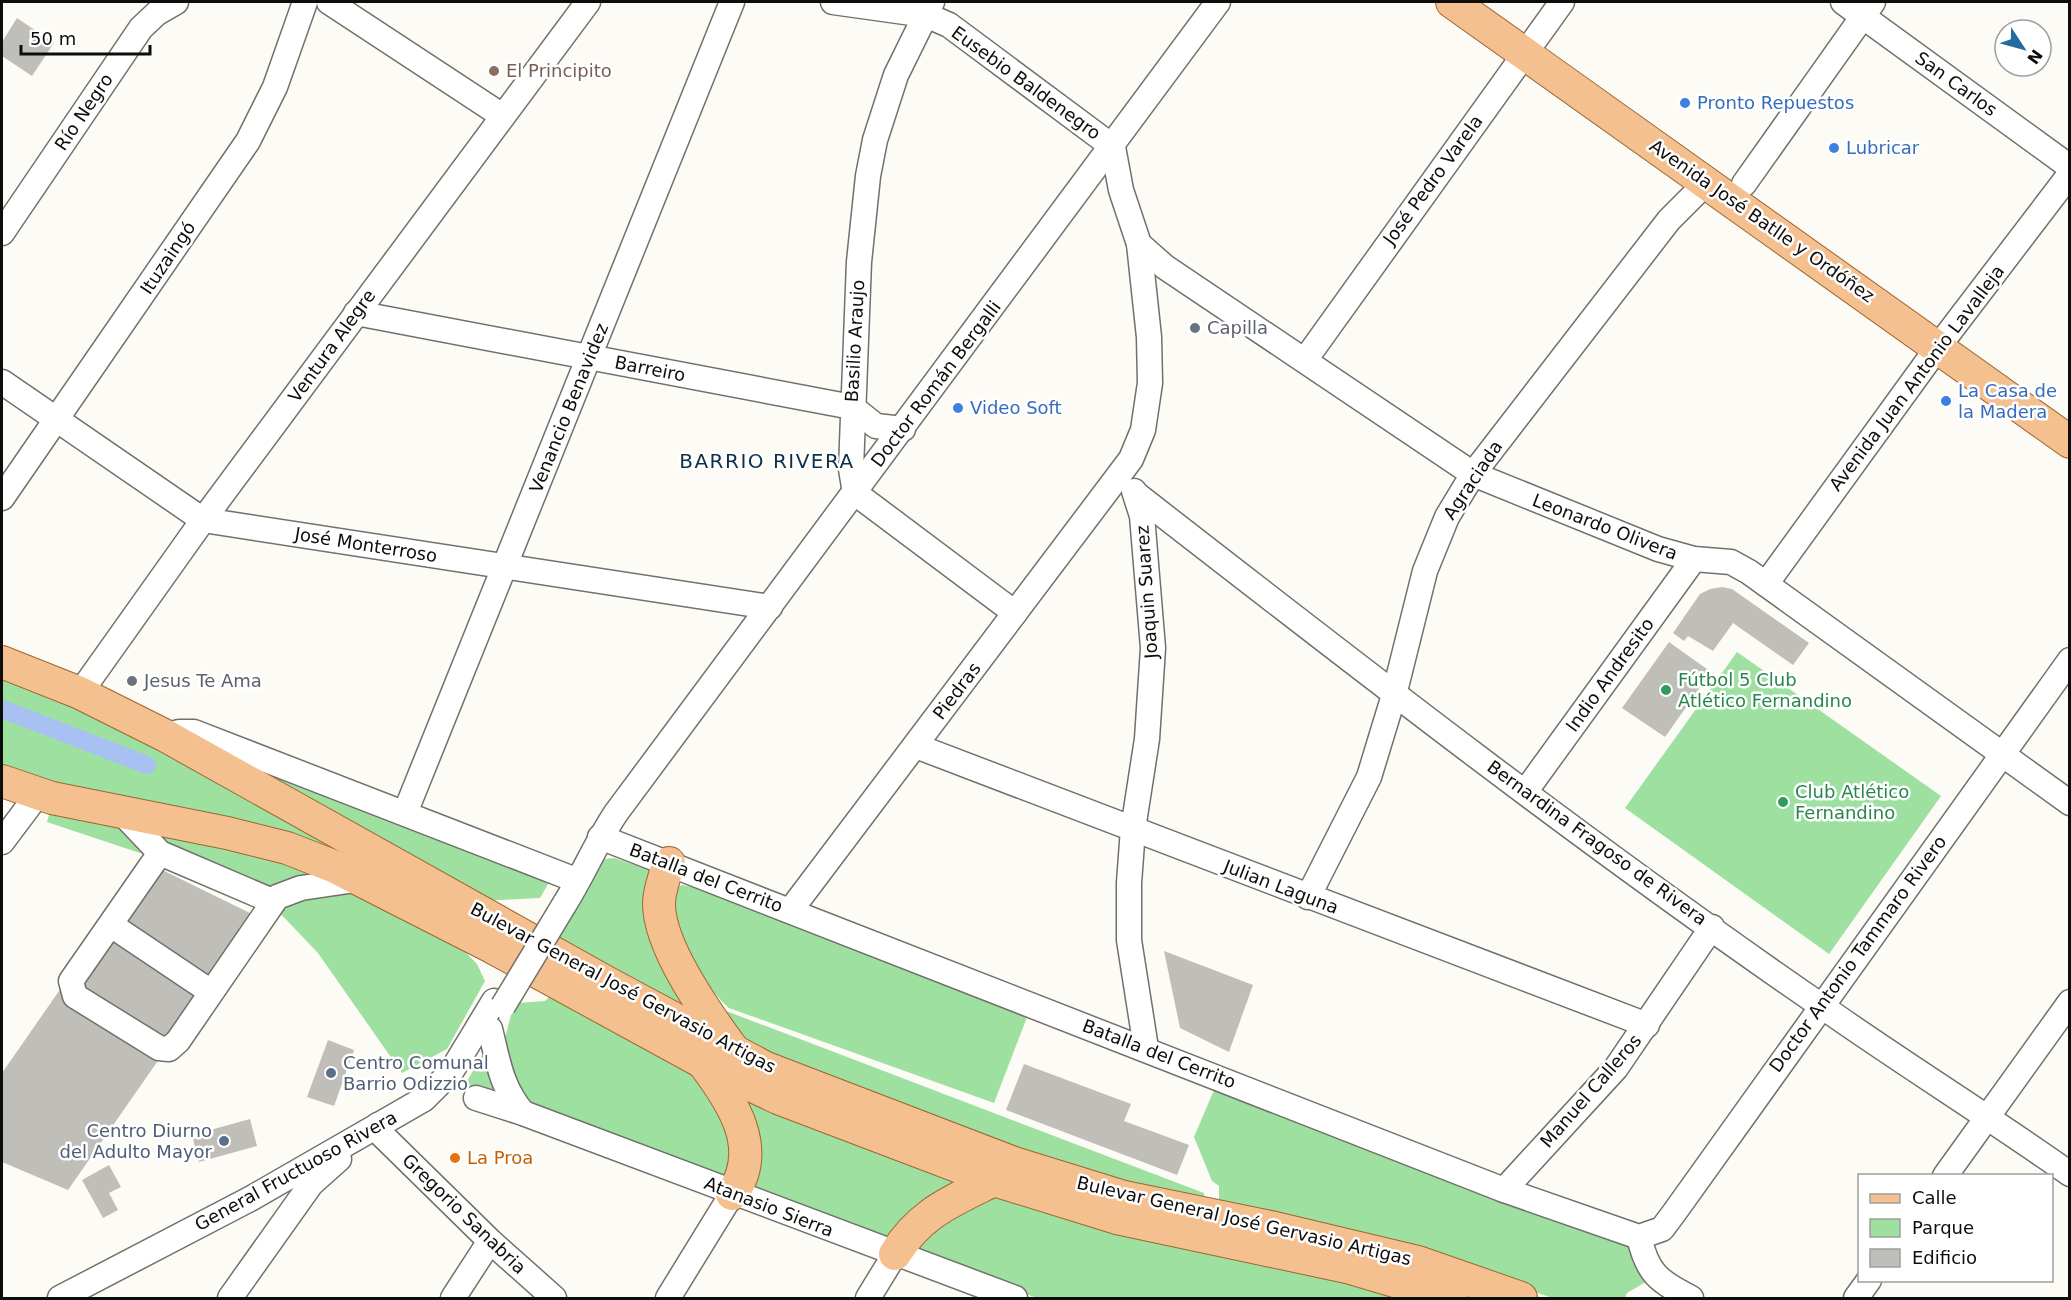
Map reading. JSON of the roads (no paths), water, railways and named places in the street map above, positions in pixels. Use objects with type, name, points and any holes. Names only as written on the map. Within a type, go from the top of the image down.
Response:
[{"type":"main road","name":"Avenida José Batlle y Ordóñez","points":[[1452,2],[1531,43],[1744,183],[2070,442]]},
{"type":"main road","name":"Avenida José Batlle y Ordóñez","points":[[1489,2],[1531,43],[1707,182],[1944,340],[2070,417]]},
{"type":"main road","name":"Bulevar General José Gervasio Artigas","points":[[2,662],[80,693],[166,736],[766,1068],[1025,1166],[1124,1197],[1275,1228],[1418,1262],[1521,1299]]},
{"type":"main road","name":"Bulevar General José Gervasio Artigas","points":[[2,781],[38,794],[122,813],[215,830],[287,848],[362,879],[490,945],[704,1064],[778,1098],[994,1180],[1117,1218],[1347,1267],[1452,1299]]},
{"type":"main road","points":[[669,863],[659,903],[661,922],[685,975],[735,1051]]},
{"type":"main road","points":[[704,1064],[726,1093],[743,1132],[744,1169],[732,1194]]},
{"type":"main road","points":[[895,1254],[914,1227],[928,1215],[994,1180]]},
{"type":"street","name":"Río Negro","points":[[2,233],[141,28],[157,13],[176,2]]},
{"type":"street","name":"Ituzaingó","points":[[2,498],[248,141],[275,87],[305,2]]},
{"type":"street","points":[[329,2],[501,115]]},
{"type":"street","name":"Ventura Alegre","points":[[80,693],[203,519],[501,115],[588,2]]},
{"type":"street","name":"Venancio Benavidez","points":[[405,813],[732,2]]},
{"type":"street","name":"Eusebio Baldenegro","points":[[833,2],[929,8],[1113,147]]},
{"type":"street","name":"Doctor Román Bergalli","points":[[560,903],[568,877],[595,845],[1218,2]]},
{"type":"street","name":"José Pedro Varela","points":[[1305,360],[1562,2]]},
{"type":"street","name":"San Carlos","points":[[1843,2],[1868,9],[2070,167]]},
{"type":"street","name":"Basilio Araujo","points":[[855,493],[851,469],[852,406],[859,262],[868,176],[875,140],[889,96],[929,8]]},
{"type":"street","points":[[1744,183],[1868,9]]},
{"type":"street","points":[[1113,147],[1121,190],[1139,244],[1149,337],[1150,382],[1143,430],[1131,459],[1123,470]]},
{"type":"street","name":"Avenida Juan Antonio Lavalleja","points":[[1766,584],[1944,340],[2070,174]]},
{"type":"street","name":"Agraciada","points":[[1308,897],[1369,777],[1394,695],[1425,571],[1447,517],[1473,474],[1669,220],[1707,182]]},
{"type":"street","name":"Leonardo Olivera","points":[[1139,244],[1165,267],[1473,474],[1570,516],[1667,552],[1694,559],[1731,562],[1766,584],[2070,803]]},
{"type":"street","name":"Barreiro","points":[[356,313],[852,406],[876,426],[903,429]]},
{"type":"street","name":"José Monterroso","points":[[2,382],[203,519],[770,607]]},
{"type":"street","name":"Joaquin Suarez","points":[[1123,470],[1136,494],[1142,516],[1149,578],[1153,648],[1147,739],[1133,829],[1129,883],[1129,940],[1146,1048]]},
{"type":"street","name":"Piedras","points":[[790,911],[1123,470]]},
{"type":"street","points":[[855,493],[1015,613]]},
{"type":"street","name":"Bernardina Fragoso de Rivera","points":[[1136,494],[1394,695],[1525,792],[1820,1006],[1988,1116],[2070,1174]]},
{"type":"street","name":"Indio Andresito","points":[[1525,792],[1694,559]]},
{"type":"street","name":"Doctor Antonio Tammaro Rivero","points":[[1639,1237],[1662,1229],[2070,660]]},
{"type":"street","points":[[166,736],[179,732],[194,732],[568,877]]},
{"type":"street","name":"Julian Laguna","points":[[916,746],[1647,1025]]},
{"type":"street","points":[[2,842],[38,794]]},
{"type":"street","points":[[122,813],[160,853],[272,901]]},
{"type":"street","name":"Doctor Román Bergalli","points":[[499,1004],[560,903],[584,873],[595,845]]},
{"type":"street","name":"Batalla del Cerrito","points":[[595,845],[669,863],[1504,1190],[1639,1237]]},
{"type":"street","points":[[160,853],[71,981],[75,996],[159,1048],[169,1049],[178,1041],[272,901],[280,894],[301,888],[362,879]]},
{"type":"street","points":[[111,925],[211,992]]},
{"type":"street","name":"Manuel Calleros","points":[[1504,1190],[1616,1068],[1712,927]]},
{"type":"street","points":[[1946,1174],[2070,1002]]},
{"type":"street","name":"General Fructuoso Rivera","points":[[60,1299],[380,1130],[428,1110],[448,1096],[490,1029],[499,1004]]},
{"type":"street","name":"General Fructuoso Rivera","points":[[230,1299],[294,1207],[331,1164],[438,1088],[499,1004]]},
{"type":"street","points":[[490,1029],[500,1074],[507,1091],[524,1113]]},
{"type":"street","name":"Atanasio Sierra","points":[[477,1098],[524,1113],[732,1194],[1015,1299]]},
{"type":"street","name":"Gregorio Sanabria","points":[[380,1130],[490,1241],[554,1299]]},
{"type":"street","points":[[668,1299],[732,1194]]},
{"type":"street","points":[[1639,1237],[1644,1261],[1651,1271],[1660,1281],[1691,1299]]},
{"type":"street","points":[[453,1299],[490,1241]]},
{"type":"street","points":[[868,1299],[895,1254]]},
{"type":"street","points":[[1856,1299],[1868,1282]]},
{"type":"waterway","points":[[2,709],[147,765]]},
{"type":"place","name":"El Principito","points":[[494,71]]},
{"type":"place","name":"Pronto Repuestos","points":[[1685,103]]},
{"type":"place","name":"Lubricar","points":[[1834,148]]},
{"type":"place","name":"Capilla","points":[[1195,328]]},
{"type":"place","name":"La Casa de la Madera","points":[[1946,401]]},
{"type":"place","name":"Video Soft","points":[[958,408]]},
{"type":"place","name":"Jesus Te Ama","points":[[132,681]]},
{"type":"place","name":"Fútbol 5 Club Atlético Fernandino","points":[[1666,690]]},
{"type":"place","name":"Club Atlético Fernandino","points":[[1783,802]]},
{"type":"place","name":"Centro Comunal Barrio Odizzio","points":[[331,1073]]},
{"type":"place","name":"Centro Diurno del Adulto Mayor","points":[[224,1141]]},
{"type":"place","name":"La Proa","points":[[455,1158]]},
{"type":"district","name":"BARRIO RIVERA","points":[[767,461]]}]
